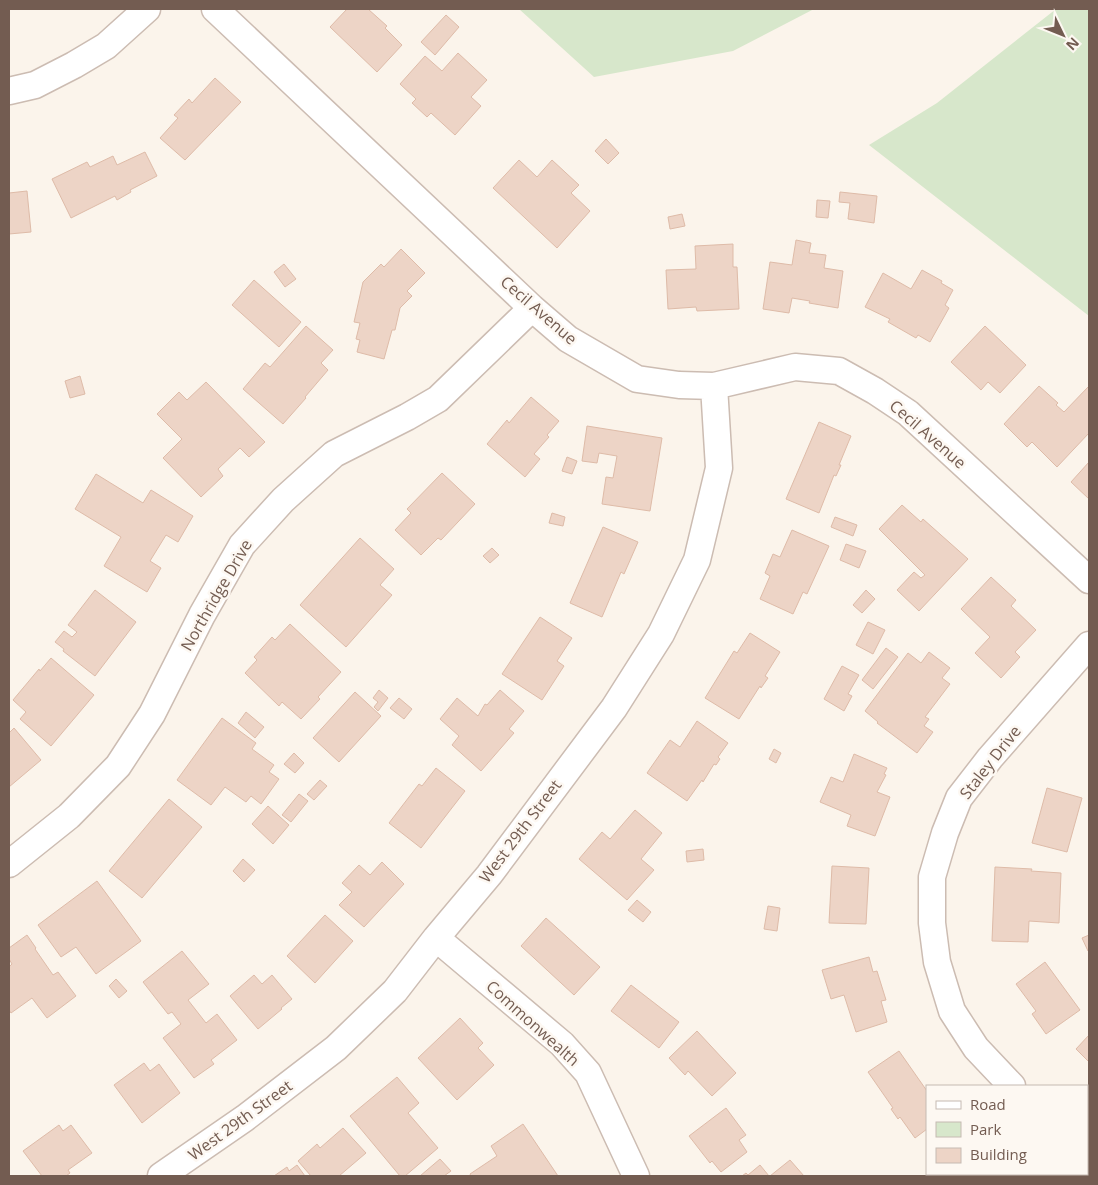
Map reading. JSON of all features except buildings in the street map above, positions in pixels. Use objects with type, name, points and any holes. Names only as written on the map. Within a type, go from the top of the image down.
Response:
[{"type":"street","points":[[9,91],[35,85],[90,56],[106,46],[147,9]]},
{"type":"street","name":"Cecil Avenue","points":[[214,9],[532,308],[568,339],[637,379],[679,386],[714,386],[795,367],[839,371],[876,391],[908,413],[1089,580]]},
{"type":"street","name":"Northridge Drive","points":[[9,864],[69,816],[118,766],[152,714],[202,615],[242,544],[283,500],[334,454],[438,399],[532,308]]},
{"type":"street","name":"West 29th Street","points":[[162,1176],[244,1118],[336,1048],[395,990],[489,875],[614,708],[661,634],[697,560],[719,468],[714,386]]},
{"type":"street","name":"Staley Drive","points":[[1011,1085],[976,1048],[952,1011],[937,962],[932,923],[932,877],[945,833],[960,798],[990,758],[1089,644]]},
{"type":"street","name":"Commonwealth","points":[[436,938],[562,1044],[588,1073],[636,1176]]},
{"type":"green space","points":[[519,9],[814,9],[733,51],[594,77]]},
{"type":"green space","points":[[1056,9],[1089,9],[1089,316],[869,145],[937,103]]}]
